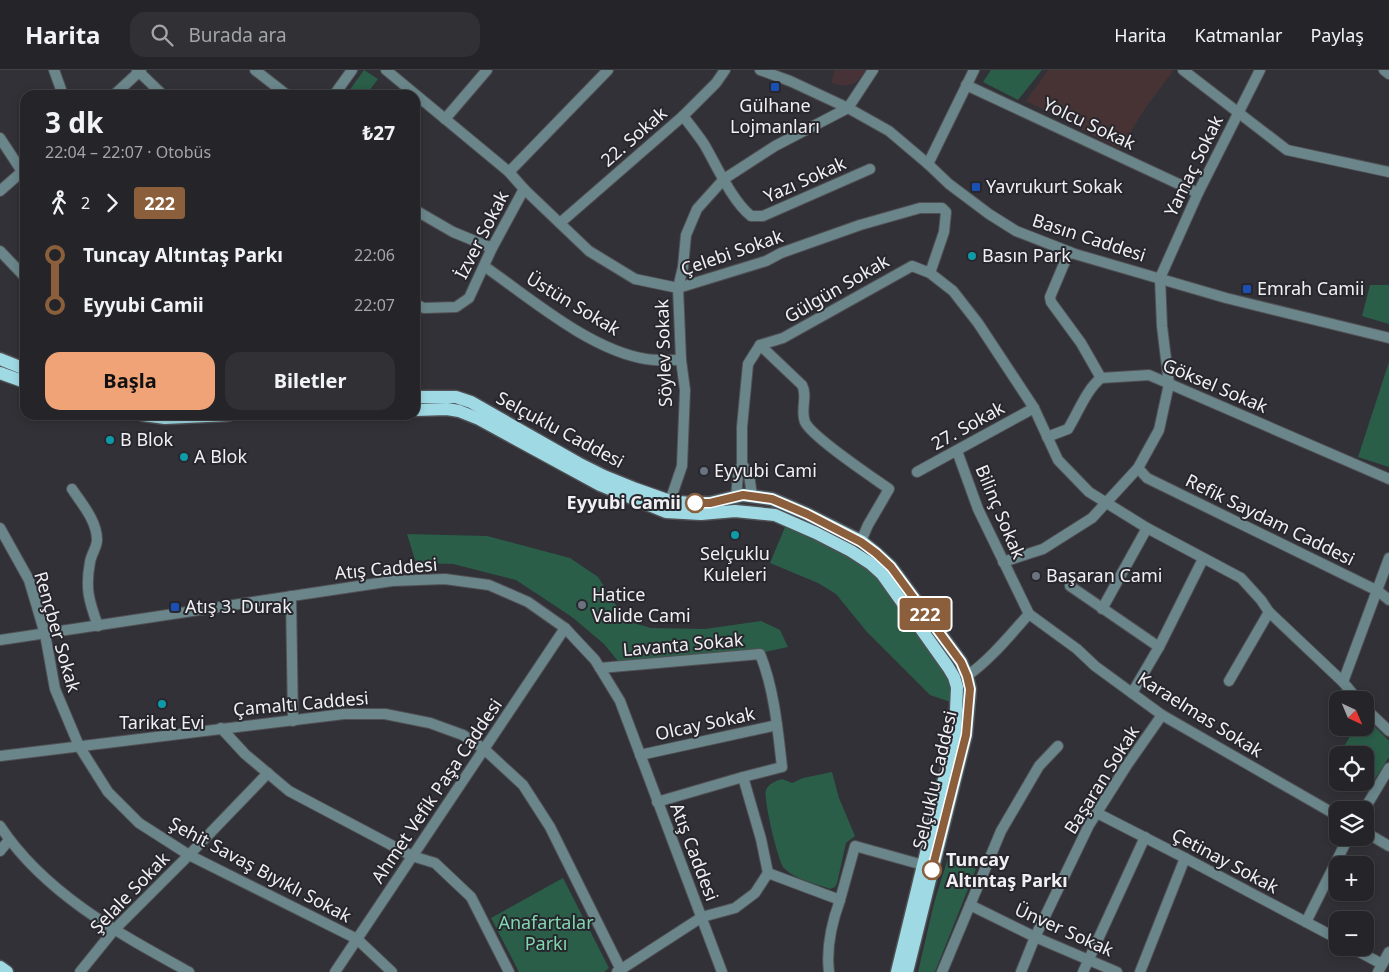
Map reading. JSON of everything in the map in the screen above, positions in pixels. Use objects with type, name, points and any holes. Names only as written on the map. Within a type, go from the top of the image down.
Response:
[{"type":"main road","points":[[0,359],[20,367]]},
{"type":"main road","points":[[0,373],[20,380]]},
{"type":"main road","name":"Selçuklu Caddesi","points":[[420,397],[456,397],[471,402],[604,476],[670,501],[710,503],[743,495],[772,499],[807,514],[861,542],[891,567],[961,662],[970,689],[966,735],[906,972]]},
{"type":"main road","name":"Selçuklu Caddesi","points":[[420,410],[459,410],[600,485],[666,512],[701,514],[735,511],[775,515],[816,533],[871,564],[882,574],[943,659],[954,677],[958,688],[955,734],[897,972]]},
{"type":"main road","points":[[0,967],[7,972]]},
{"type":"street","points":[[54,70],[60,90]]},
{"type":"street","points":[[255,70],[281,90]]},
{"type":"street","points":[[338,90],[352,70]]},
{"type":"street","name":"Çelebi Sokak","points":[[386,70],[410,90]]},
{"type":"street","points":[[445,119],[487,70]]},
{"type":"street","points":[[510,172],[608,70]]},
{"type":"street","name":"22. Sokak","points":[[560,223],[683,116],[725,70]]},
{"type":"street","name":"Basın Caddesi","points":[[760,70],[790,81],[848,108],[889,131],[949,184],[989,214],[1016,231],[1069,252],[1226,298],[1389,338]]},
{"type":"street","points":[[848,108],[873,70]]},
{"type":"street","points":[[928,164],[974,70]]},
{"type":"street","points":[[1183,70],[1287,150],[1389,172]]},
{"type":"street","name":"Yamaç Sokak","points":[[1160,278],[1198,193],[1260,70]]},
{"type":"street","points":[[1384,70],[1389,74]]},
{"type":"street","points":[[119,90],[139,71],[158,90]]},
{"type":"street","name":"Yolcu Sokak","points":[[966,85],[1198,193]]},
{"type":"street","name":"Çelebi Sokak","points":[[420,98],[510,172],[524,189],[589,251],[635,279],[678,288],[766,261],[782,253],[860,225],[920,208],[942,208],[946,212],[944,232],[930,272]]},
{"type":"street","name":"Söylev Sokak","points":[[670,501],[682,466],[685,390],[681,360],[678,288],[683,267],[686,235],[697,209],[724,179],[776,146],[848,108]]},
{"type":"street","points":[[683,116],[704,144],[724,179]]},
{"type":"street","points":[[0,138],[20,166]]},
{"type":"street","name":"Yazı Sokak","points":[[724,179],[745,212],[751,216],[763,216],[870,169]]},
{"type":"street","points":[[0,191],[20,175]]},
{"type":"street","name":"İzver Sokak","points":[[420,306],[424,308],[456,308],[469,298],[492,248],[524,189]]},
{"type":"street","points":[[420,213],[453,232],[492,248]]},
{"type":"street","points":[[0,251],[20,272]]},
{"type":"street","points":[[1047,437],[1068,429],[1095,382],[1101,378],[1080,343],[1051,302],[1052,291],[1069,252]]},
{"type":"street","name":"Üstün Sokak","points":[[484,266],[568,325],[606,347],[646,359],[681,360]]},
{"type":"street","name":"Gülgün Sokak","points":[[760,345],[783,338],[912,266],[930,272]]},
{"type":"street","points":[[930,272],[953,291],[978,323],[1034,408],[1058,460],[1089,492],[1147,528],[1241,578],[1269,612],[1350,691]]},
{"type":"street","points":[[1002,562],[1042,549],[1092,518],[1138,468],[1158,430],[1169,384],[1162,326],[1160,278]]},
{"type":"street","points":[[736,497],[738,476],[742,464],[743,418],[748,364],[760,345],[802,384],[805,390],[803,402],[804,422],[814,434],[889,489],[868,525],[861,542]]},
{"type":"street","name":"Göksel Sokak","points":[[1101,378],[1149,375],[1389,479]]},
{"type":"street","name":"27. Sokak","points":[[917,472],[1034,408]]},
{"type":"street","name":"Bilinç Sokak","points":[[957,450],[978,509],[1002,562],[1029,614]]},
{"type":"street","points":[[742,464],[748,474],[752,496]]},
{"type":"street","name":"Refik Saydam Caddesi","points":[[1138,468],[1147,478],[1378,591],[1389,600]]},
{"type":"street","points":[[72,489],[94,522],[97,542],[90,559],[86,583],[98,626]]},
{"type":"street","name":"Rençber Sokak","points":[[0,528],[28,580],[45,634],[55,689],[79,746]]},
{"type":"street","points":[[1102,609],[1147,528]]},
{"type":"street","points":[[1132,693],[1159,647],[1203,558]]},
{"type":"street","points":[[1343,682],[1389,558]]},
{"type":"street","name":"Atış Caddesi","points":[[0,640],[392,582],[454,580],[489,584],[528,602],[565,628],[595,660],[620,701],[722,972]]},
{"type":"street","points":[[1070,586],[1159,647]]},
{"type":"street","points":[[291,596],[293,721]]},
{"type":"street","points":[[1230,681],[1269,612]]},
{"type":"street","points":[[967,676],[977,669],[1029,614]]},
{"type":"street","name":"Karaelmas Sokak","points":[[1029,614],[1162,715],[1329,811]]},
{"type":"street","name":"Ahmet Vefik Paşa Caddesi","points":[[335,972],[565,628]]},
{"type":"street","name":"Lavanta Sokak","points":[[600,668],[760,654],[777,725],[782,768],[743,777]]},
{"type":"street","name":"Çamaltı Caddesi","points":[[0,756],[344,714],[386,714],[430,723],[463,735],[484,749],[523,786],[550,827],[620,971]]},
{"type":"street","name":"Başaran Sokak","points":[[1021,972],[1035,937],[1089,825],[1127,765],[1162,715]]},
{"type":"street","points":[[1374,717],[1389,731]]},
{"type":"street","name":"Olcay Sokak","points":[[640,755],[777,725]]},
{"type":"street","points":[[221,728],[245,754],[289,791],[412,856],[435,863],[471,897],[509,972]]},
{"type":"street","name":"Şehit Savaş Bıyıklı Sokak","points":[[79,746],[108,792],[139,823],[189,856],[357,939],[392,972]]},
{"type":"street","points":[[942,972],[1001,830],[1039,766],[1058,746]]},
{"type":"street","points":[[1369,801],[1389,768]]},
{"type":"street","name":"Şelale Sokak","points":[[80,972],[114,930],[189,856],[268,773]]},
{"type":"street","points":[[620,971],[702,917],[735,908],[755,893],[768,873],[761,839],[743,777],[657,802]]},
{"type":"street","name":"Çetinay Sokak","points":[[1097,813],[1329,934]]},
{"type":"street","points":[[0,826],[9,840],[52,884],[97,920],[189,972]]},
{"type":"street","points":[[1374,837],[1389,846]]},
{"type":"street","points":[[1083,972],[1146,838]]},
{"type":"street","points":[[0,850],[9,840]]},
{"type":"street","points":[[829,972],[828,951],[836,912],[855,846],[923,865]]},
{"type":"street","points":[[1306,922],[1344,846]]},
{"type":"street","points":[[1140,972],[1185,858]]},
{"type":"street","points":[[768,873],[840,900]]},
{"type":"street","name":"Ünver Sokak","points":[[970,905],[1035,937],[1117,972]]},
{"type":"street","points":[[1363,956],[1380,968],[1389,952]]},
{"type":"shaded area","points":[[835,70],[867,70],[855,83],[843,86],[831,83]]},
{"type":"shaded area","points":[[1048,70],[1173,71],[1146,107],[1120,149],[1026,101]]},
{"type":"green space","points":[[364,70],[378,79],[370,90],[350,90]]},
{"type":"green space","points":[[991,70],[1042,70],[1018,100],[983,82]]},
{"type":"green space","points":[[1370,285],[1389,285],[1389,324],[1362,316]]},
{"type":"green space","points":[[1389,362],[1389,467],[1358,457]]},
{"type":"green space","points":[[788,520],[872,566],[948,668],[956,704],[930,695],[867,632],[836,594],[818,583],[770,563]]},
{"type":"green space","points":[[407,534],[487,536],[570,558],[598,577],[626,621],[651,628],[705,629],[761,621],[780,630],[788,647],[765,652],[618,661],[604,644],[572,617],[516,580],[453,564],[416,563]]},
{"type":"green space","points":[[1374,726],[1389,741],[1389,757],[1375,779],[1374,746],[1344,746],[1350,736],[1374,736]]},
{"type":"green space","points":[[832,772],[839,798],[855,836],[846,843],[837,883],[835,887],[830,889],[799,878],[784,868],[769,816],[766,790],[773,783],[782,779],[792,783],[803,778]]},
{"type":"green space","name":"Tuncay Altıntaş Parkı","points":[[948,858],[976,869],[935,972],[918,972],[934,903]]},
{"type":"green space","name":"Anafartalar Parkı","points":[[563,878],[609,968],[604,972],[519,972],[491,918]]},
{"type":"bus line","name":"222","points":[[695,503],[710,503],[743,495],[772,499],[807,514],[861,542],[891,567],[961,662],[970,689],[966,735],[932,870]]},
{"type":"place","name":"Gülhane Lojmanları","points":[[775,87]]},
{"type":"place","name":"Yavrukurt Sokak","points":[[976,187]]},
{"type":"place","name":"Basın Park","points":[[972,256]]},
{"type":"place","name":"Emrah Camii","points":[[1247,289]]},
{"type":"place","name":"B Blok","points":[[110,440]]},
{"type":"place","name":"A Blok","points":[[184,457]]},
{"type":"place","name":"Eyyubi Cami","points":[[704,471]]},
{"type":"place","name":"Eyyubi Camii","points":[[695,503]]},
{"type":"place","name":"Selçuklu Kuleleri","points":[[735,535]]},
{"type":"place","name":"Başaran Cami","points":[[1036,576]]},
{"type":"place","name":"Hatice Valide Cami","points":[[582,605]]},
{"type":"place","name":"Atış 3. Durak","points":[[175,607]]},
{"type":"place","name":"Tarikat Evi","points":[[162,704]]},
{"type":"place","name":"Tuncay Altıntaş Parkı","points":[[932,870]]}]
